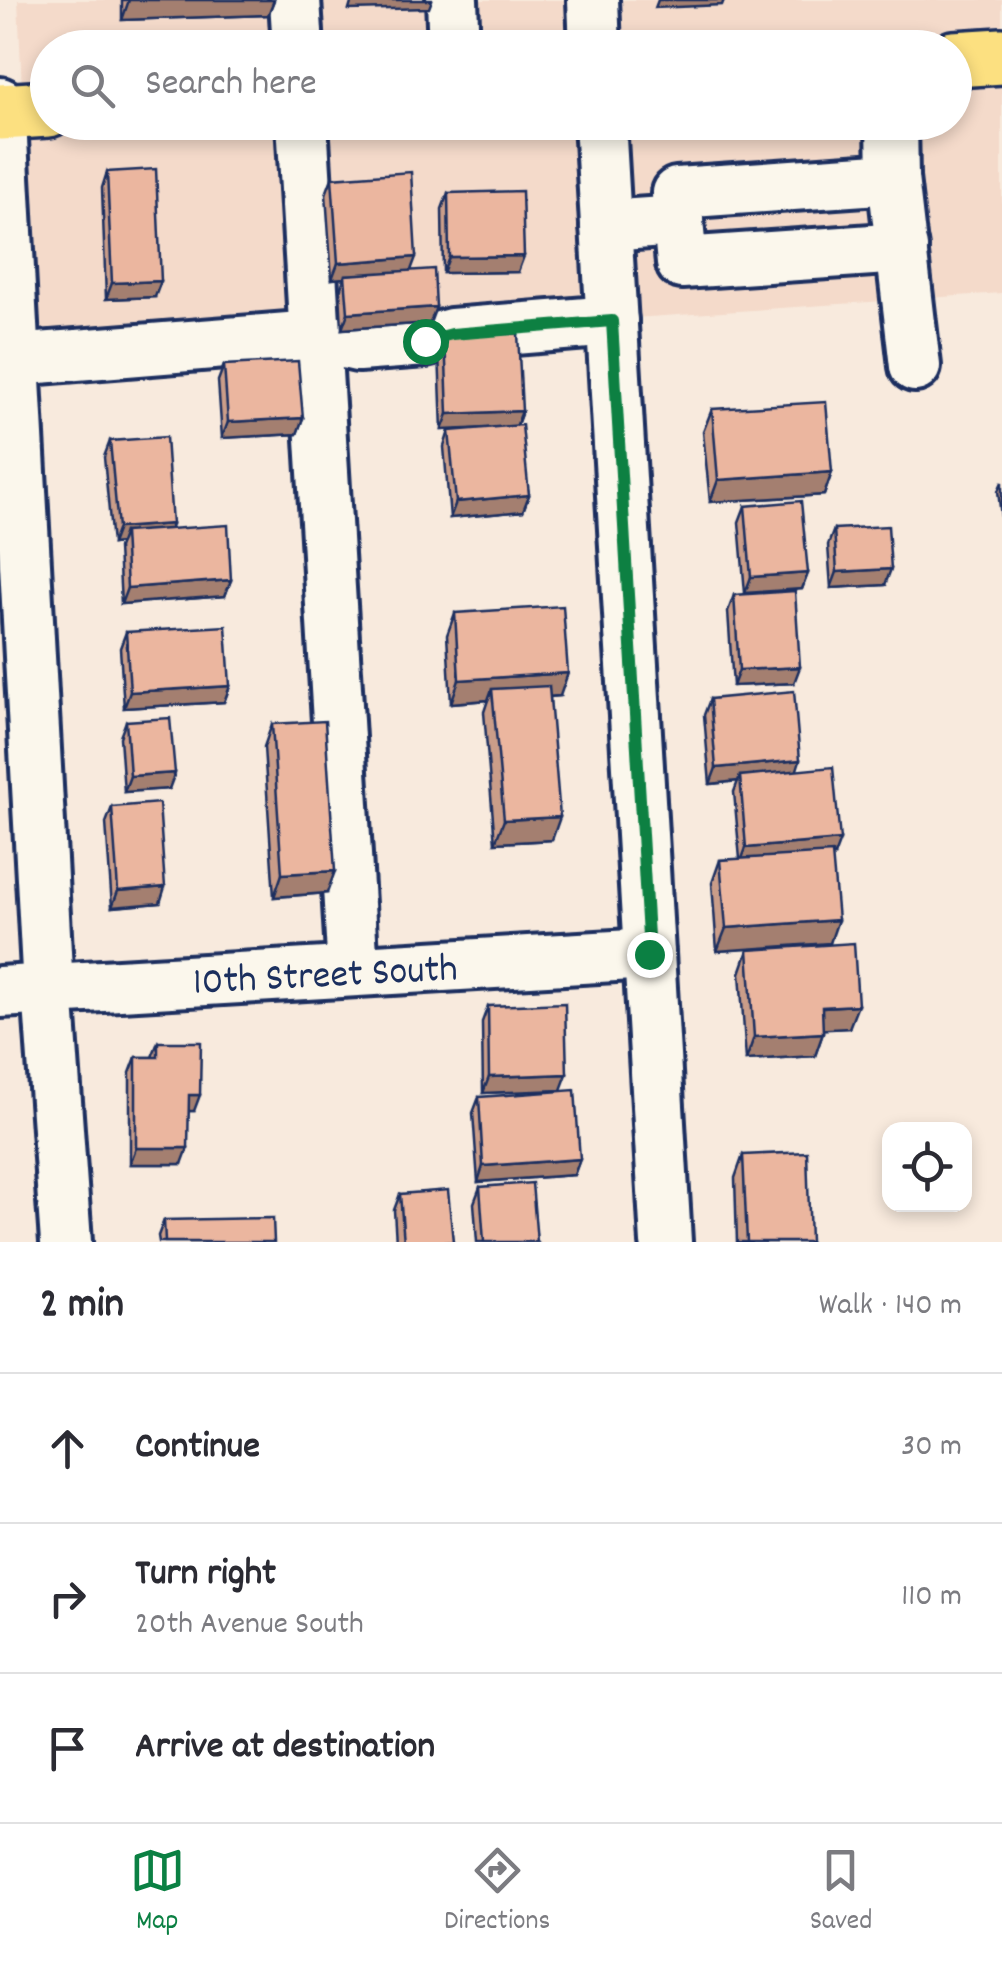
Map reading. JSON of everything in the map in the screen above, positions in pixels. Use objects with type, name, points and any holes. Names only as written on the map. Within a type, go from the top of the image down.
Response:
[{"type":"main road","points":[[972,58],[1002,56]]},
{"type":"main road","points":[[0,112],[30,110]]},
{"type":"street","points":[[295,0],[297,30]]},
{"type":"street","points":[[452,0],[453,30]]},
{"type":"street","points":[[593,0],[594,30]]},
{"type":"street","points":[[0,104],[14,360],[24,990],[66,1242]]},
{"type":"street","points":[[303,140],[353,971]]},
{"type":"street","points":[[601,140],[666,1242]]},
{"type":"street","points":[[892,140],[893,178],[915,366]]},
{"type":"street","points":[[893,178],[678,193],[682,263],[902,248]]},
{"type":"street","points":[[606,226],[678,221]]},
{"type":"street","points":[[14,360],[314,336],[358,346],[612,321]]},
{"type":"street","name":"10th Street South","points":[[24,990],[649,954]]},
{"type":"shaded area","points":[[18,0],[570,0],[571,30],[30,30],[30,90],[22,90]]},
{"type":"shaded area","points":[[616,0],[1002,0],[1002,36],[972,38],[972,30],[617,30]]},
{"type":"shaded area","points":[[1002,77],[1002,293],[634,318],[623,140],[972,140],[972,79]]},
{"type":"shaded area","points":[[25,131],[30,131],[30,140],[577,140],[588,319],[36,345]]},
{"type":"building","points":[[156,169],[161,281],[112,283],[107,172]]},
{"type":"building","points":[[411,172],[416,257],[338,263],[332,178]]},
{"type":"building","points":[[522,191],[524,256],[449,257],[448,193]]},
{"type":"building","points":[[434,269],[436,307],[348,313],[345,275]]},
{"type":"building","points":[[518,333],[522,411],[448,414],[445,336]]},
{"type":"building","points":[[298,361],[303,418],[228,422],[224,365]]},
{"type":"building","points":[[826,402],[832,472],[718,480],[712,409]]},
{"type":"building","points":[[522,425],[529,495],[456,502],[449,431]]},
{"type":"building","points":[[166,437],[172,524],[118,528],[110,441]]},
{"type":"building","points":[[801,501],[808,573],[751,577],[745,506]]},
{"type":"building","points":[[228,525],[231,580],[127,588],[124,532]]},
{"type":"building","points":[[888,526],[891,569],[837,572],[834,529]]},
{"type":"building","points":[[795,591],[800,667],[739,670],[734,595]]},
{"type":"building","points":[[563,606],[568,673],[459,680],[455,613]]},
{"type":"building","points":[[226,626],[230,686],[130,692],[126,632]]},
{"type":"building","points":[[549,686],[560,817],[504,820],[492,689]]},
{"type":"building","points":[[794,691],[800,760],[716,768],[710,699]]},
{"type":"building","points":[[170,718],[175,773],[130,776],[126,721]]},
{"type":"building","points":[[325,721],[335,871],[282,874],[272,724]]},
{"type":"building","points":[[833,767],[840,840],[746,848],[740,776]]},
{"type":"building","points":[[159,803],[165,887],[118,891],[112,807]]},
{"type":"building","points":[[832,853],[838,920],[726,928],[720,860]]},
{"type":"building","points":[[854,943],[858,1005],[822,1007],[823,1033],[754,1037],[748,950]]},
{"type":"building","points":[[565,1003],[567,1074],[489,1077],[488,1006]]},
{"type":"building","points":[[158,1042],[201,1042],[200,1095],[189,1095],[188,1148],[136,1148],[136,1057],[158,1057]]},
{"type":"building","points":[[575,1090],[580,1159],[483,1166],[479,1097]]},
{"type":"building","points":[[807,1152],[810,1242],[747,1242],[743,1155]]},
{"type":"building","points":[[532,1183],[537,1242],[484,1242],[480,1187]]},
{"type":"building","points":[[448,1190],[453,1242],[404,1242],[400,1194]]},
{"type":"building","points":[[273,1218],[274,1242],[165,1242],[164,1220]]},
{"type":"route","points":[[425,341],[452,334],[612,321],[649,954]]}]
